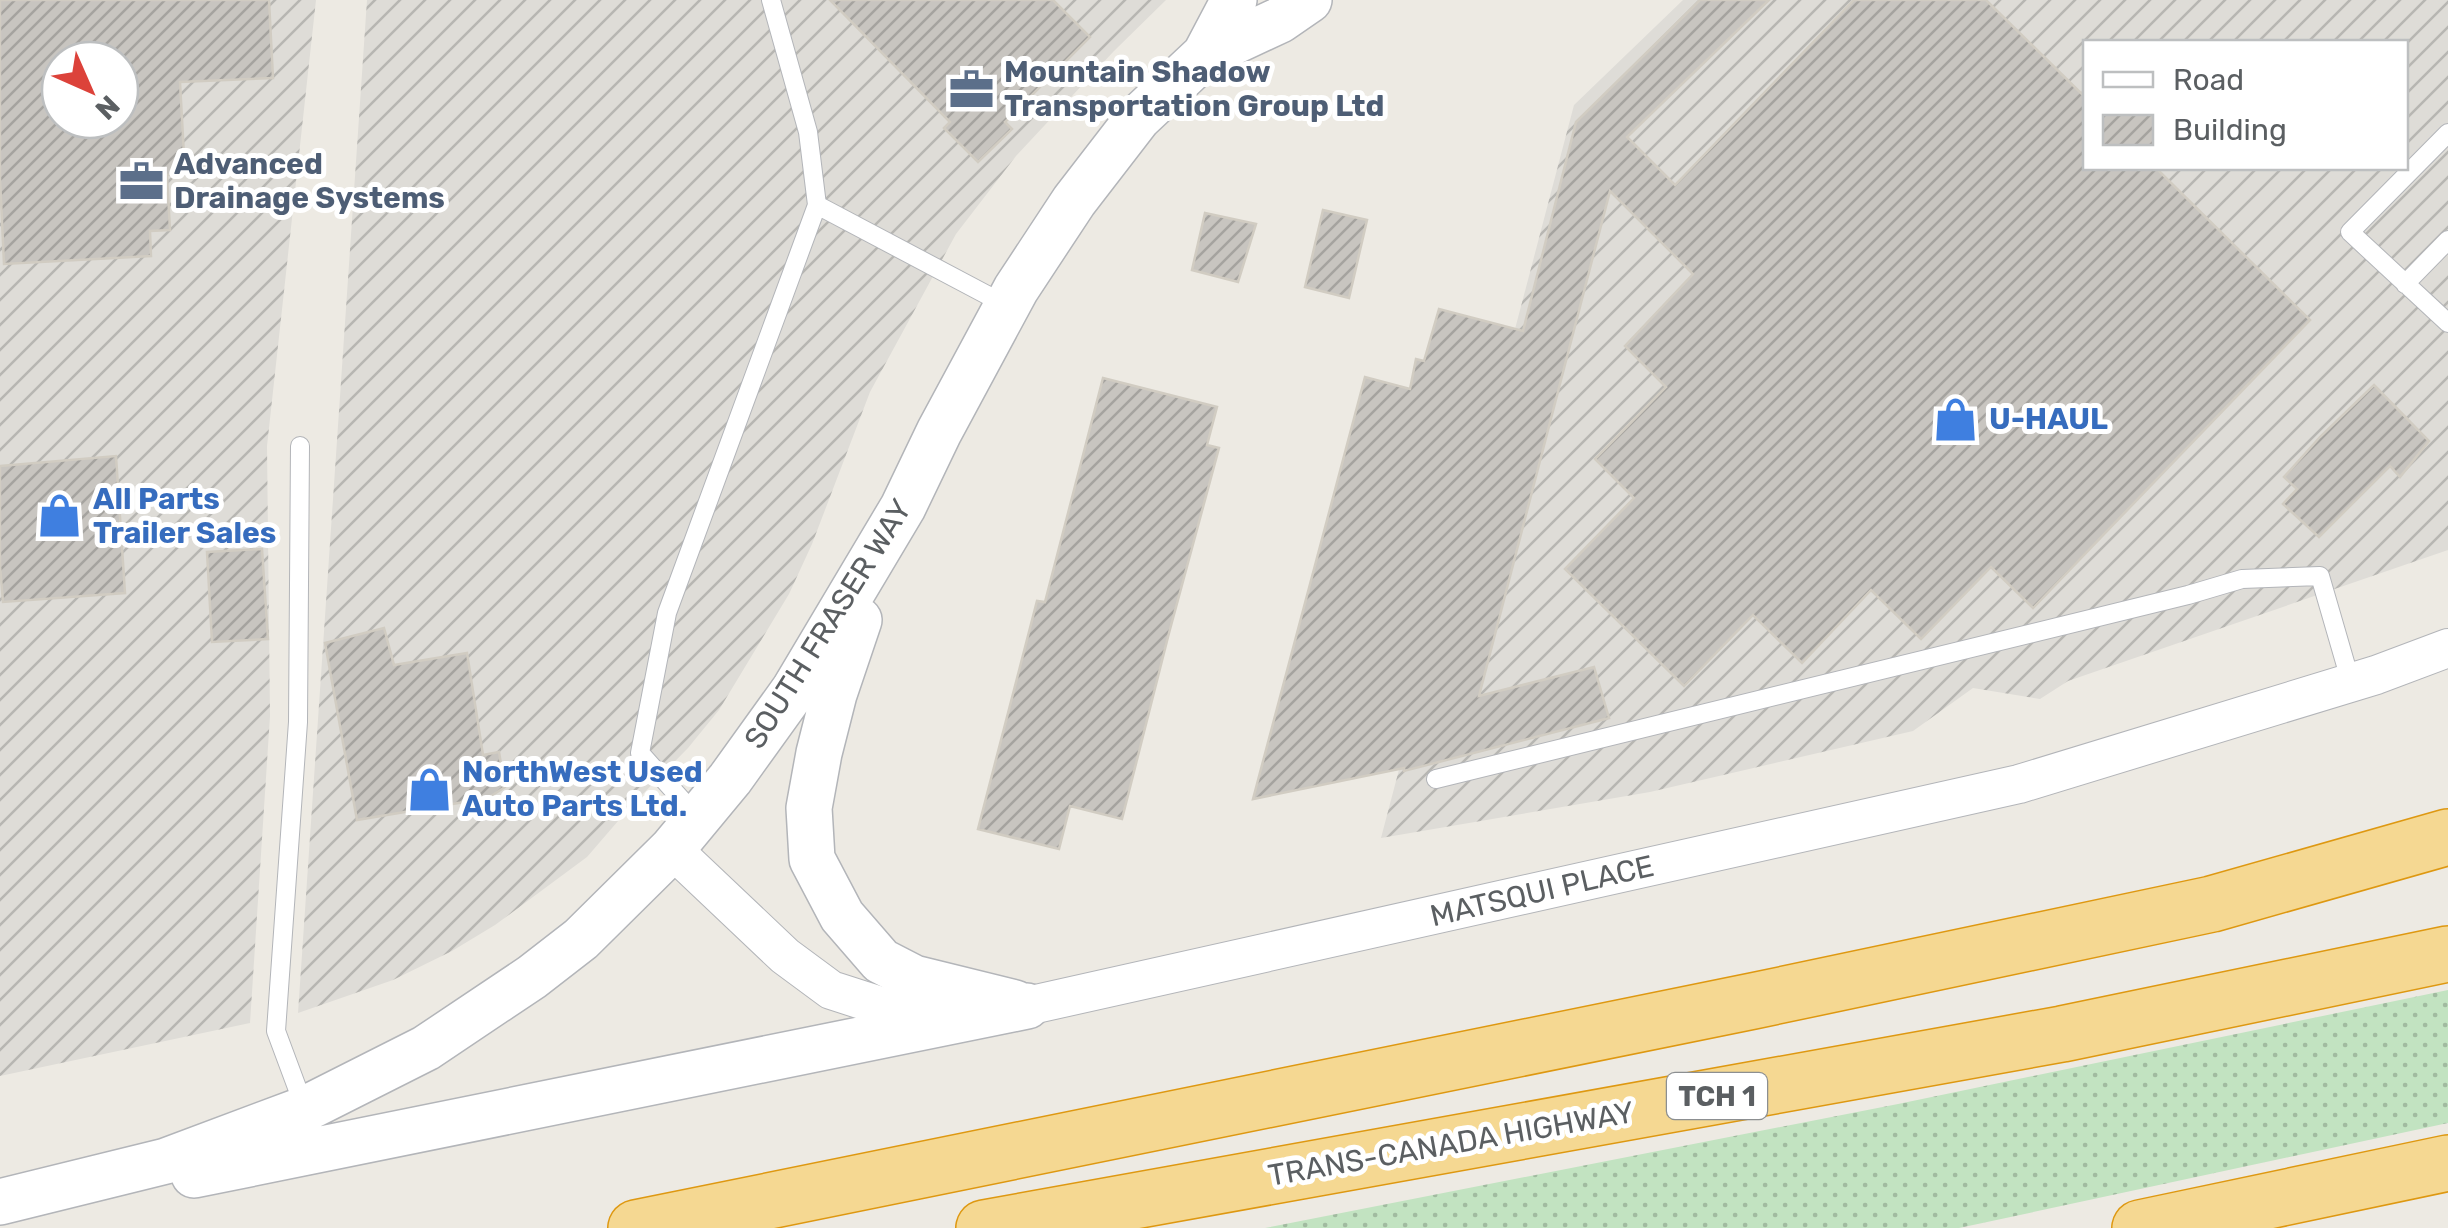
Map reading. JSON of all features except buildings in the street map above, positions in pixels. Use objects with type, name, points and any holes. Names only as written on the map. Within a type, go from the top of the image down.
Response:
[{"type":"highway","points":[[636,1228],[2212,904],[2448,837]]},
{"type":"highway","name":"TRANS-CANADA HIGHWAY","points":[[984,1228],[2062,1034],[2448,954]]},
{"type":"highway","points":[[2140,1228],[2448,1163]]},
{"type":"street","name":"SOUTH FRASER WAY","points":[[0,1205],[166,1162],[305,1109],[426,1048],[581,940],[685,834],[794,690],[903,507],[1006,305],[1074,200],[1138,118],[1204,55],[1234,0]]},
{"type":"street","name":"SOUTH FRASER WAY","points":[[1204,55],[1280,20],[1309,0]]},
{"type":"street","points":[[903,507],[834,694],[809,808],[812,859],[842,916],[881,960],[914,978],[1027,1006]]},
{"type":"street","name":"MATSQUI PLACE","points":[[685,834],[785,956],[831,990],[887,1008],[1027,1006],[2019,784],[2351,682],[2448,648]]},
{"type":"street","points":[[0,1205],[126,1189],[1027,1006]]},
{"type":"lane","points":[[685,834],[640,753],[666,613],[817,204],[808,132],[771,0]]},
{"type":"lane","points":[[2448,132],[2350,232],[2448,323]]},
{"type":"lane","points":[[817,204],[1006,305]]},
{"type":"lane","points":[[2405,284],[2448,240]]},
{"type":"lane","points":[[300,446],[298,722],[276,1031],[305,1109]]},
{"type":"lane","points":[[1436,778],[2242,579],[2320,576],[2351,682]]},
{"type":"shaded area","points":[[0,0],[316,0],[267,446],[270,716],[250,1023],[0,1076]]},
{"type":"shaded area","points":[[367,0],[1166,0],[1016,156],[956,234],[870,392],[789,594],[719,710],[688,748],[587,857],[495,925],[393,980],[298,1013]]},
{"type":"shaded area","name":"U-HAUL","points":[[1683,0],[2448,0],[2448,550],[2068,681],[2040,699],[1973,688],[1913,731],[1650,792],[1381,838],[1574,105]]},
{"type":"green space","points":[[2448,990],[2448,1123],[1959,1228],[1265,1228],[1898,1104]]},
{"type":"place","name":"Mountain Shadow Transportation Group Ltd","points":[[971,89]]},
{"type":"place","name":"Advanced Drainage Systems","points":[[141,181]]},
{"type":"place","name":"U-HAUL","points":[[1956,419]]},
{"type":"place","name":"All Parts Trailer Sales","points":[[60,516]]},
{"type":"place","name":"NorthWest Used Auto Parts Ltd.","points":[[429,789]]}]
